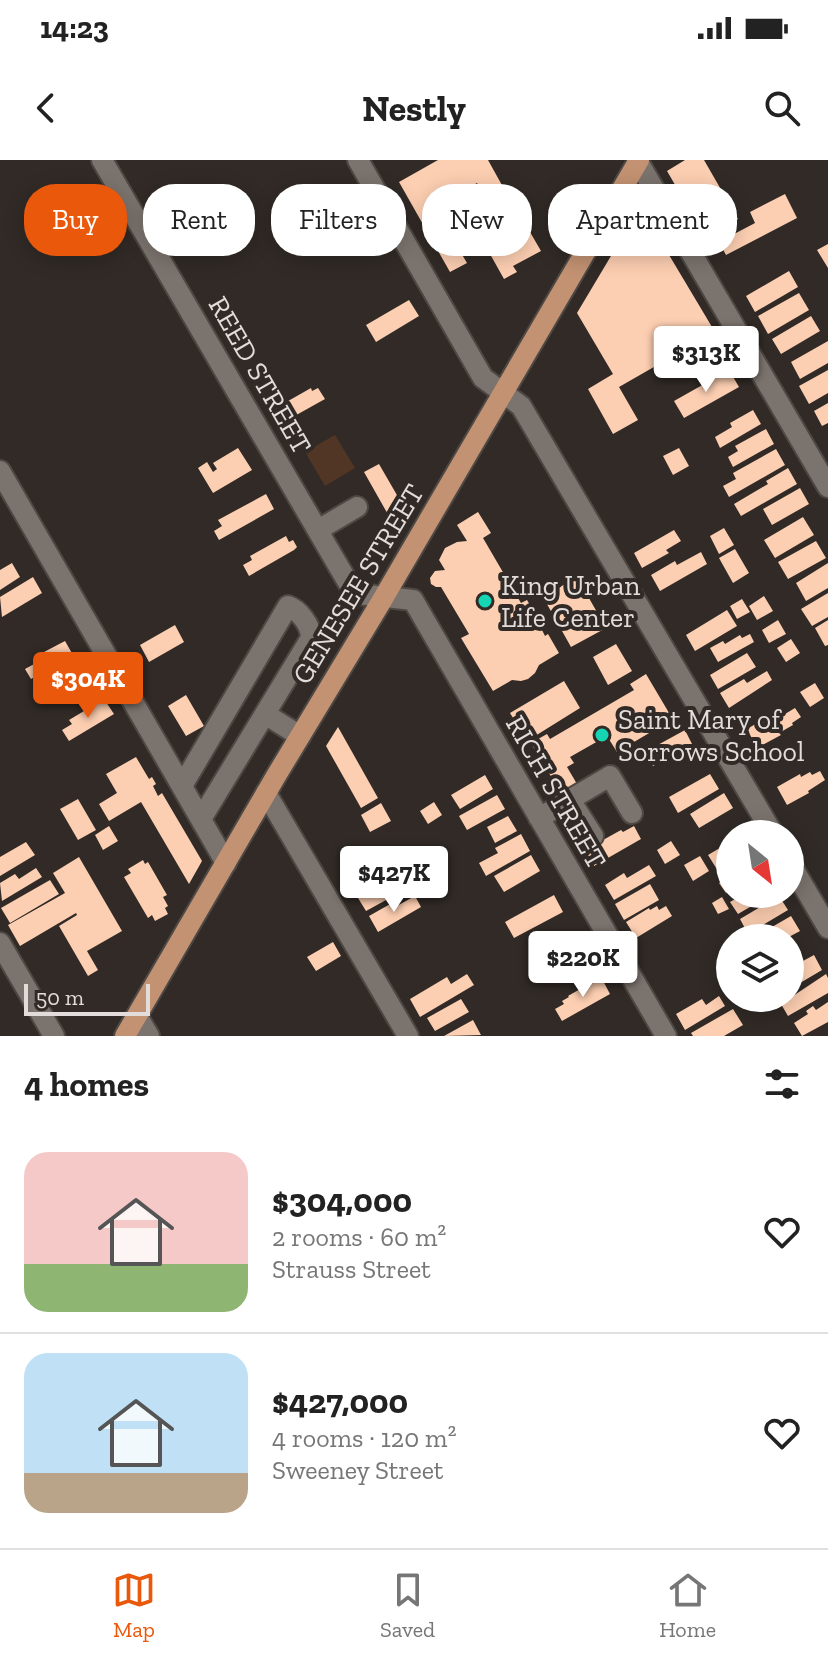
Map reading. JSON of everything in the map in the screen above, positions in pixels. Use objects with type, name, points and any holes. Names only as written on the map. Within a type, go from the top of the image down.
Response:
[{"type":"main road","name":"GENESEE STREET","points":[[125,1036],[638,160]]},
{"type":"street","name":"REED STREET","points":[[102,160],[354,592],[384,597]]},
{"type":"street","points":[[358,160],[483,378],[521,406],[765,820]]},
{"type":"street","points":[[638,160],[828,487]]},
{"type":"street","points":[[0,471],[226,863]]},
{"type":"street","points":[[318,530],[357,507]]},
{"type":"street","name":"RICH STREET","points":[[384,597],[413,600],[666,1036]]},
{"type":"street","points":[[182,786],[288,606],[296,609],[311,631],[311,638],[201,819]]},
{"type":"street","points":[[265,714],[300,736]]},
{"type":"street","points":[[539,818],[610,776],[632,813]]},
{"type":"street","points":[[266,793],[408,1036]]},
{"type":"street","points":[[570,800],[593,836]]},
{"type":"street","points":[[804,887],[828,928]]},
{"type":"street","points":[[0,943],[54,1036]]},
{"type":"street","points":[[137,1016],[149,1036]]},
{"type":"shaded area","points":[[335,435],[355,468],[325,486],[305,452]]},
{"type":"building","points":[[438,160],[488,160],[501,184],[422,184],[422,223],[406,194],[406,184],[399,182]]},
{"type":"building","points":[[685,160],[704,160],[718,184],[675,184],[667,171]]},
{"type":"building","points":[[785,194],[797,218],[737,249],[737,232],[755,223],[750,212]]},
{"type":"building","points":[[532,235],[541,251],[532,256]]},
{"type":"building","points":[[828,244],[828,268],[817,250]]},
{"type":"building","points":[[441,256],[463,256],[467,263],[450,272]]},
{"type":"building","points":[[491,256],[532,256],[513,266],[517,272],[504,279]]},
{"type":"building","points":[[611,256],[670,256],[715,332],[619,387],[638,420],[613,434],[588,389],[613,374],[577,313]]},
{"type":"building","points":[[789,271],[798,287],[755,312],[746,296]]},
{"type":"building","points":[[799,293],[809,310],[768,334],[758,316]]},
{"type":"building","points":[[409,300],[419,316],[376,342],[366,325]]},
{"type":"building","points":[[811,316],[820,331],[781,354],[772,339]]},
{"type":"building","points":[[828,341],[828,363],[800,379],[791,362]]},
{"type":"building","points":[[729,370],[739,387],[684,418],[674,401]]},
{"type":"building","points":[[828,370],[828,393],[809,404],[799,386]]},
{"type":"building","points":[[311,388],[312,391],[318,388],[325,399],[282,423],[274,409]]},
{"type":"building","points":[[828,403],[828,423],[822,426],[814,411]]},
{"type":"building","points":[[753,410],[761,424],[720,448],[715,437],[732,427],[730,423]]},
{"type":"building","points":[[766,429],[774,444],[733,467],[728,457],[738,451],[735,446]]},
{"type":"building","points":[[238,448],[252,470],[213,493],[198,468],[207,462],[213,472],[217,469],[213,463]]},
{"type":"building","points":[[679,448],[689,466],[673,475],[663,456]]},
{"type":"building","points":[[776,449],[785,465],[729,497],[723,486],[736,479],[733,473]]},
{"type":"building","points":[[379,464],[405,509],[390,518],[364,472]]},
{"type":"building","points":[[788,468],[797,484],[741,516],[734,504]]},
{"type":"building","points":[[800,488],[809,504],[772,525],[763,509]]},
{"type":"building","points":[[266,494],[274,509],[219,540],[214,531],[222,526],[218,520]]},
{"type":"building","name":"King Urban Life Center","points":[[478,512],[491,533],[483,538],[521,603],[527,600],[545,636],[548,634],[559,653],[539,665],[528,679],[512,680],[493,691],[461,638],[469,634],[441,587],[431,584],[430,578],[435,571],[445,570],[439,560],[445,548],[467,541],[457,525]]},
{"type":"building","points":[[803,517],[814,535],[775,558],[764,540]]},
{"type":"building","points":[[724,528],[734,545],[719,554],[710,536]]},
{"type":"building","points":[[674,530],[681,541],[666,550],[669,553],[642,568],[634,553]]},
{"type":"building","points":[[286,536],[297,547],[249,576],[243,565],[252,560],[250,556]]},
{"type":"building","points":[[816,541],[826,558],[788,579],[778,562]]},
{"type":"building","points":[[735,549],[749,573],[733,583],[719,558]]},
{"type":"building","points":[[701,552],[707,564],[660,591],[651,575],[675,561],[677,565]]},
{"type":"building","points":[[12,563],[20,577],[0,590],[0,570]]},
{"type":"building","points":[[828,563],[828,588],[806,601],[796,583]]},
{"type":"building","points":[[33,577],[42,593],[2,617],[0,597]]},
{"type":"building","points":[[577,577],[606,628],[571,647],[543,597]]},
{"type":"building","points":[[828,593],[828,617],[812,626],[801,609]]},
{"type":"building","points":[[764,596],[773,611],[757,620],[749,606]]},
{"type":"building","points":[[742,599],[750,612],[737,619],[730,606]]},
{"type":"building","points":[[727,610],[737,626],[695,651],[686,635]]},
{"type":"building","points":[[778,620],[786,634],[769,643],[762,630]]},
{"type":"building","points":[[828,620],[828,645],[825,646],[815,628]]},
{"type":"building","points":[[175,625],[184,642],[149,662],[140,645]]},
{"type":"building","points":[[750,634],[754,642],[718,662],[710,648]]},
{"type":"building","points":[[791,639],[800,653],[786,662],[777,648]]},
{"type":"building","points":[[65,641],[73,655],[31,679],[25,669],[47,657],[44,652]]},
{"type":"building","points":[[616,644],[632,671],[608,685],[593,657]]},
{"type":"building","points":[[747,653],[756,667],[718,689],[710,675]]},
{"type":"building","points":[[767,671],[772,680],[729,708],[720,693],[744,679],[747,683]]},
{"type":"building","name":"Saint Mary of Sorrows School","points":[[646,674],[675,723],[659,733],[656,729],[617,752],[607,736],[570,757],[574,763],[567,767],[577,784],[561,793],[531,743],[547,734],[550,739],[634,690],[630,684]]},
{"type":"building","points":[[564,681],[580,708],[527,741],[510,713]]},
{"type":"building","points":[[815,683],[824,698],[810,707],[800,692]]},
{"type":"building","points":[[186,695],[204,726],[186,736],[168,706]]},
{"type":"building","points":[[104,699],[114,714],[69,741],[62,730],[72,724],[69,720]]},
{"type":"building","points":[[795,708],[801,717],[779,733],[781,735],[757,748],[747,729],[769,716],[770,719]]},
{"type":"building","points":[[338,727],[378,798],[361,808],[326,746]]},
{"type":"building","points":[[685,730],[692,744],[653,766],[645,752]]},
{"type":"building","points":[[136,757],[149,779],[152,777],[158,796],[162,793],[202,861],[189,884],[141,802],[109,821],[99,804],[117,793],[106,774]]},
{"type":"building","points":[[820,771],[825,780],[787,805],[777,787],[800,774],[801,777]]},
{"type":"building","points":[[710,774],[719,789],[678,813],[669,797]]},
{"type":"building","points":[[485,775],[493,789],[460,809],[451,795]]},
{"type":"building","points":[[724,793],[733,808],[699,828],[690,814]]},
{"type":"building","points":[[497,795],[505,809],[467,830],[459,816]]},
{"type":"building","points":[[78,799],[96,830],[78,840],[60,809]]},
{"type":"building","points":[[434,802],[442,815],[428,824],[420,811]]},
{"type":"building","points":[[381,803],[391,821],[370,832],[361,815]]},
{"type":"building","points":[[508,816],[517,831],[495,843],[487,827]]},
{"type":"building","points":[[109,826],[118,841],[103,850],[95,835]]},
{"type":"building","points":[[634,826],[641,839],[594,866],[585,850]]},
{"type":"building","points":[[521,834],[530,851],[486,876],[479,863],[498,853],[495,848]]},
{"type":"building","points":[[671,841],[680,855],[665,864],[657,850]]},
{"type":"building","points":[[26,842],[35,855],[0,876],[0,857]]},
{"type":"building","points":[[408,847],[415,859],[358,893],[349,877],[388,853],[391,858]]},
{"type":"building","points":[[716,850],[716,868],[708,855]]},
{"type":"building","points":[[531,855],[540,871],[504,892],[494,876]]},
{"type":"building","points":[[700,856],[709,871],[693,881],[684,865]]},
{"type":"building","points":[[79,857],[122,931],[87,951],[98,970],[88,976],[59,926],[76,913],[20,946],[8,925],[65,893],[53,873]]},
{"type":"building","points":[[143,860],[145,864],[148,862],[167,895],[163,897],[168,914],[155,921],[152,915],[148,918],[124,877],[131,873],[128,869]]},
{"type":"building","points":[[649,865],[656,876],[614,900],[605,885],[624,873],[627,878]]},
{"type":"building","points":[[36,868],[42,877],[2,901],[0,883],[15,874],[19,879]]},
{"type":"building","points":[[50,880],[59,894],[10,923],[1,908]]},
{"type":"building","points":[[389,880],[397,894],[366,911],[358,898]]},
{"type":"building","points":[[650,884],[659,900],[624,920],[615,904]]},
{"type":"building","points":[[554,895],[563,912],[514,938],[505,922]]},
{"type":"building","points":[[415,896],[421,907],[378,932],[369,916],[392,903],[395,907]]},
{"type":"building","points":[[716,901],[716,908],[729,909],[718,914],[712,903]]},
{"type":"building","points":[[657,906],[659,910],[666,906],[672,916],[636,938],[626,922]]},
{"type":"building","points":[[734,908],[748,908],[738,914]]},
{"type":"building","points":[[759,908],[788,910],[765,924],[743,924],[740,919]]},
{"type":"building","points":[[791,916],[796,924],[777,924]]},
{"type":"building","points":[[333,942],[341,956],[316,971],[307,957]]},
{"type":"building","points":[[814,955],[822,970],[804,981],[804,960]]},
{"type":"building","points":[[467,974],[474,985],[420,1017],[410,999],[447,977],[451,984]]},
{"type":"building","points":[[826,974],[828,993],[804,1007],[804,989]]},
{"type":"building","points":[[601,977],[610,994],[562,1021],[555,1009],[564,1004],[562,1001]]},
{"type":"building","points":[[716,998],[716,1011],[685,1030],[676,1014],[702,999],[706,1005]]},
{"type":"building","points":[[461,999],[469,1012],[435,1031],[427,1018]]},
{"type":"building","points":[[828,1002],[828,1022],[802,1036],[794,1023],[808,1014],[806,1011],[813,1006],[816,1010]]},
{"type":"building","points":[[728,1012],[735,1012],[743,1025],[724,1036],[693,1036],[691,1033]]},
{"type":"building","points":[[473,1020],[481,1035],[444,1036]]},
{"type":"place","name":"King Urban Life Center","points":[[485,601]]},
{"type":"place","name":"Saint Mary of Sorrows School","points":[[602,735]]}]
